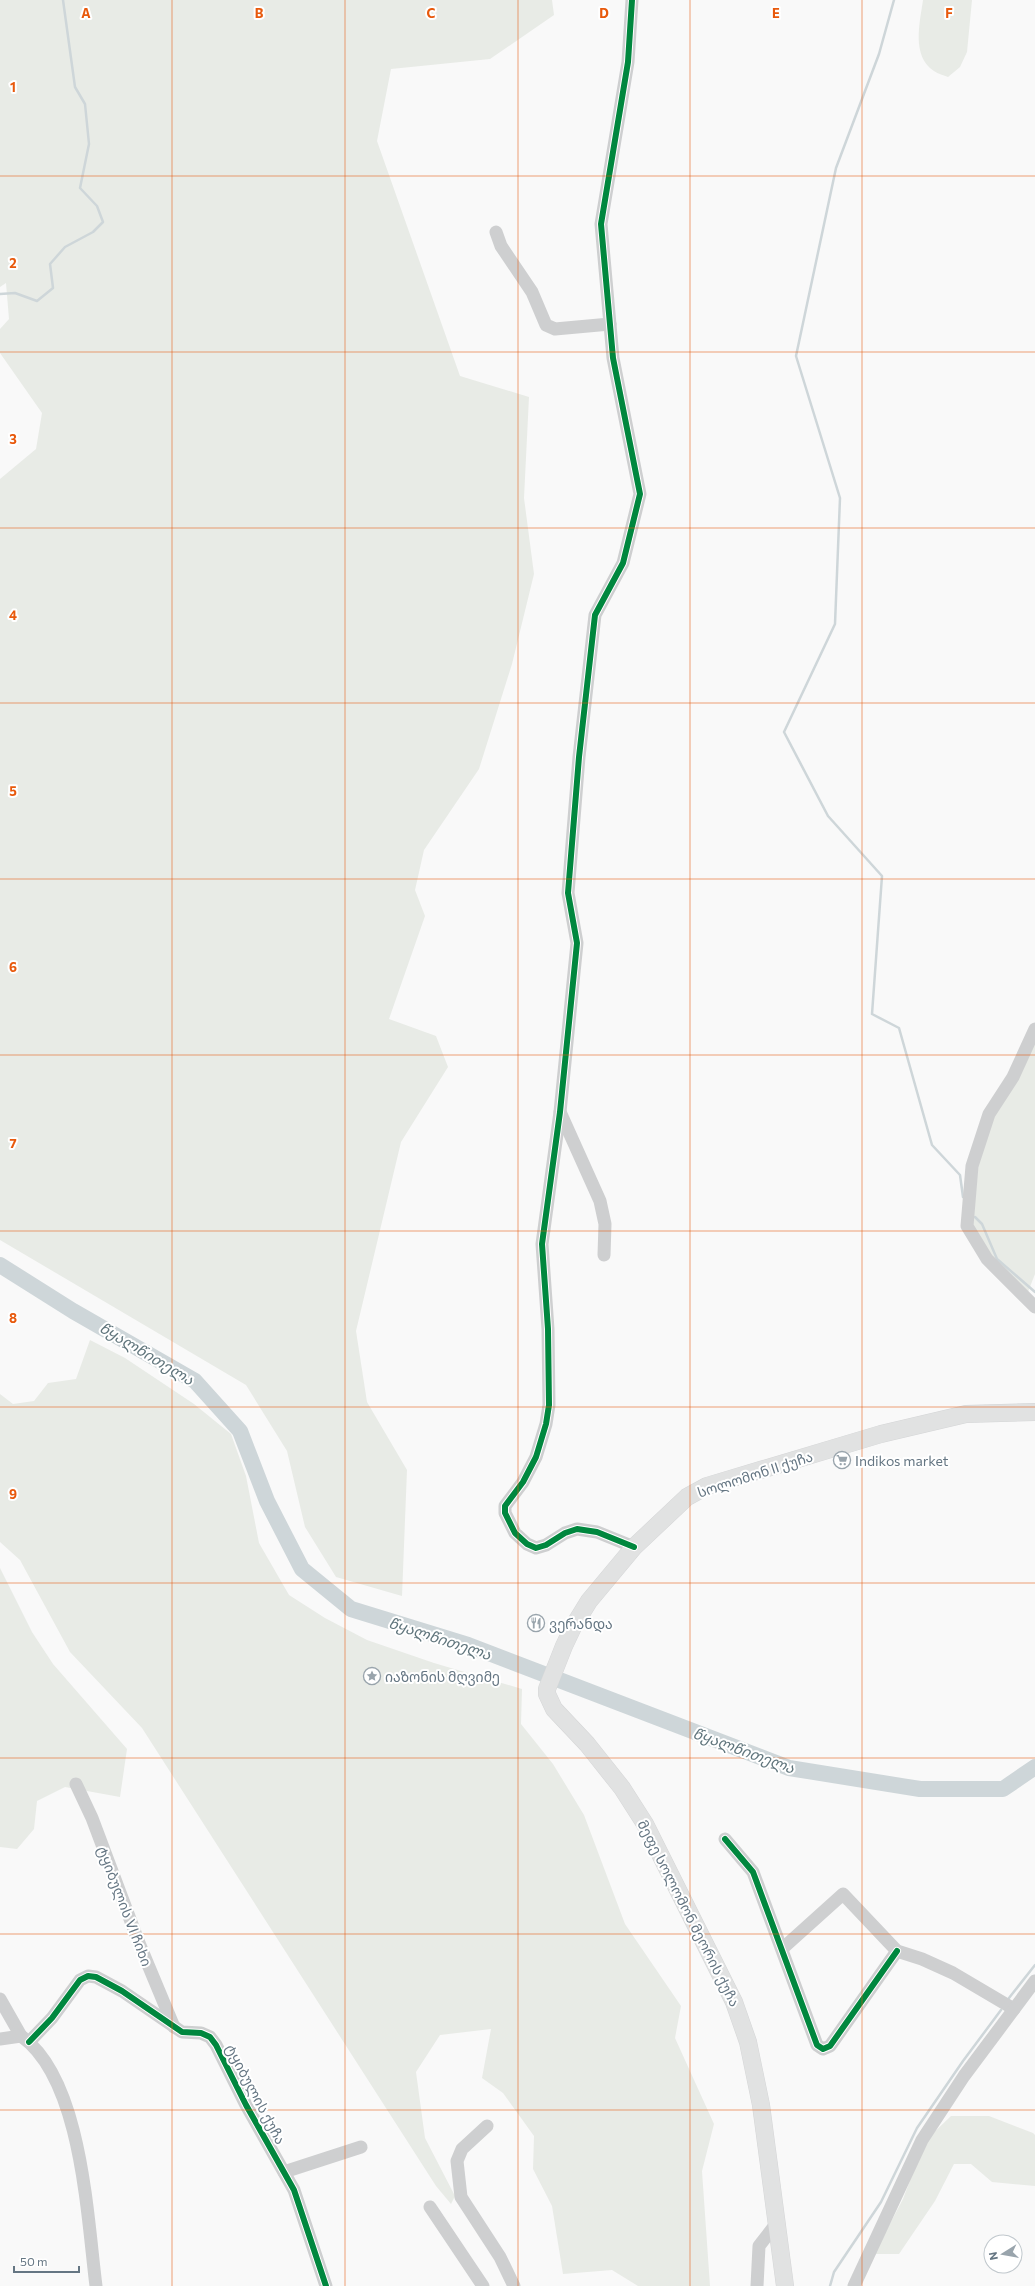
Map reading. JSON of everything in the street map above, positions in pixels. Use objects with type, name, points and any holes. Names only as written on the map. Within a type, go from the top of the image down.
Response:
[{"type":"main road","name":"სოლომონ II ქუჩა","points":[[547,1689],[573,1627],[590,1601],[634,1547],[687,1497],[707,1486],[881,1434],[966,1414],[1035,1412]]},
{"type":"main road","name":"მეფე სოლომონ მეორის ქუჩა","points":[[547,1689],[550,1704],[602,1762],[622,1788],[645,1824],[734,2002],[748,2042],[756,2075],[785,2286]]},
{"type":"street","points":[[632,0],[628,62],[601,224],[613,358],[640,494],[623,563],[596,615],[579,757],[568,893],[577,942],[560,1112],[542,1244],[550,1377],[547,1417],[533,1463],[523,1482],[505,1506],[504,1513],[515,1533],[527,1544],[536,1548],[546,1546],[565,1532],[577,1529],[597,1532],[634,1547]]},
{"type":"street","points":[[496,232],[500,246],[532,292],[546,325],[555,329],[610,324]]},
{"type":"street","points":[[1035,1029],[1013,1077],[989,1114],[972,1166],[967,1226],[988,1259],[1035,1307]]},
{"type":"street","points":[[560,1112],[584,1162],[600,1201],[605,1224],[604,1255]]},
{"type":"street","name":"ტყიბულის VI ჩიხი","points":[[76,1784],[92,1818],[139,1943],[174,2027]]},
{"type":"street","points":[[726,1838],[754,1872],[783,1948],[817,2045],[823,2049],[830,2046],[897,1950]]},
{"type":"street","points":[[783,1948],[843,1894],[897,1950],[953,1973],[1014,2009]]},
{"type":"street","name":"ტყიბულის ქუჩა","points":[[25,2039],[52,2018],[80,1980],[88,1976],[96,1977],[122,1991],[182,2032],[201,2033],[210,2037],[216,2045],[246,2105],[294,2190],[326,2286]]},
{"type":"street","points":[[854,2286],[922,2140],[964,2076],[1035,1981]]},
{"type":"street","points":[[0,1999],[25,2039],[56,2078],[75,2134],[96,2286]]},
{"type":"street","points":[[0,2039],[25,2039]]},
{"type":"street","points":[[487,2126],[462,2149],[457,2161],[461,2197],[500,2257],[514,2286]]},
{"type":"street","points":[[284,2172],[361,2147]]},
{"type":"street","points":[[430,2207],[483,2286]]},
{"type":"street","points":[[757,2286],[759,2246],[776,2224]]},
{"type":"shaded area","points":[[0,0],[552,0],[554,15],[490,59],[391,69],[377,141],[460,376],[529,397],[524,498],[534,574],[512,664],[479,769],[424,850],[415,890],[425,916],[389,1019],[436,1036],[448,1067],[401,1142],[356,1331],[367,1402],[407,1470],[402,1596],[336,1577],[305,1527],[287,1451],[246,1385],[0,1240],[0,479],[36,449],[42,413],[0,353],[0,329],[9,319],[6,283],[0,287]]},
{"type":"shaded area","points":[[923,0],[972,0],[967,52],[960,67],[948,77],[934,71],[927,65],[922,57],[919,28]]},
{"type":"shaded area","points":[[1035,1024],[1035,1274],[1026,1297],[989,1259],[973,1229],[969,1168]]},
{"type":"shaded area","points":[[90,1340],[125,1358],[194,1404],[231,1434],[246,1476],[259,1543],[289,1595],[325,1618],[367,1640],[434,1663],[522,1689],[521,1724],[553,1764],[584,1815],[625,1924],[681,2006],[675,2038],[714,2124],[702,2171],[710,2286],[638,2286],[612,2270],[563,2274],[552,2206],[533,2169],[534,2136],[503,2093],[482,2078],[491,2029],[440,2035],[416,2072],[425,2138],[455,2196],[451,2204],[436,2186],[142,1728],[70,1652],[20,1560],[0,1542],[0,1394],[13,1404],[34,1401],[48,1383],[76,1379]]},
{"type":"shaded area","points":[[0,1568],[32,1632],[53,1664],[127,1749],[120,1797],[65,1787],[37,1801],[34,1829],[17,1849],[0,1847]]},
{"type":"shaded area","points":[[951,2116],[989,2116],[1033,2133],[1035,2135],[1035,2186],[992,2182],[971,2164],[954,2164],[935,2201],[899,2254],[874,2254],[903,2199],[925,2141]]},
{"type":"waterway","points":[[0,294],[15,293],[37,301],[53,288],[50,264],[65,247],[93,232],[103,222],[97,206],[80,188],[89,144],[85,104],[75,87],[63,0]]},
{"type":"waterway","points":[[894,0],[879,54],[836,168],[796,356],[840,498],[835,624],[784,732],[828,816],[882,876],[872,1014],[899,1028],[932,1145],[960,1175],[963,1197]]},
{"type":"waterway","points":[[975,1217],[982,1224],[997,1259],[1035,1292]]},
{"type":"waterway","name":"წყალწითელა","points":[[0,1265],[73,1311],[195,1381],[240,1431],[267,1501],[302,1569],[351,1609],[468,1645],[789,1768],[920,1789],[1003,1789],[1035,1767]]},
{"type":"waterway","points":[[1009,1998],[1035,1965]]},
{"type":"waterway","points":[[830,2286],[834,2272],[881,2202],[917,2128],[963,2061],[1001,2010]]},
{"type":"cycle path","points":[[632,0],[628,62],[601,224],[613,358],[640,494],[623,563],[595,615],[579,757],[568,893],[577,943],[560,1112],[542,1244],[548,1329],[549,1405],[546,1424],[536,1457],[523,1482],[505,1506],[505,1513],[515,1533],[527,1544],[536,1548],[546,1545],[565,1533],[577,1529],[597,1532],[634,1547]]},
{"type":"cycle path","points":[[725,1839],[753,1872],[817,2045],[823,2049],[830,2046],[897,1951]]},
{"type":"cycle path","points":[[29,2042],[52,2018],[80,1980],[88,1976],[96,1977],[122,1991],[182,2032],[201,2033],[210,2037],[216,2045],[246,2105],[294,2190],[326,2286]]},
{"type":"place","name":"Indikos market","points":[[842,1460]]},
{"type":"place","name":"ვერანდა","points":[[536,1623]]},
{"type":"place","name":"იაზონის მღვიმე","points":[[372,1676]]}]
